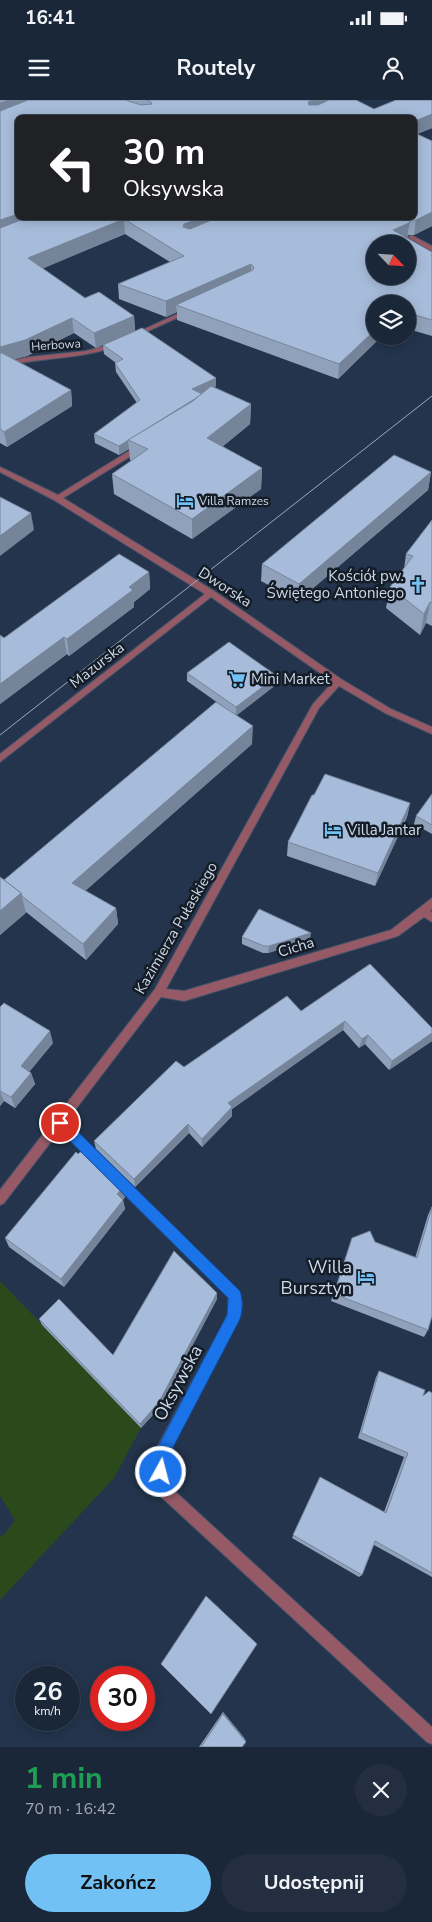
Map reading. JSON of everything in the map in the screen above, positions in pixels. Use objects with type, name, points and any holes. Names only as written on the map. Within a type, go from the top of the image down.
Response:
[{"type":"street","points":[[416,240],[432,249]]},
{"type":"street","name":"Herbowa","points":[[0,365],[18,359],[74,357],[99,352],[193,309]]},
{"type":"street","points":[[58,498],[148,442]]},
{"type":"street","name":"Dworska","points":[[1,471],[58,498],[211,593],[338,681],[388,711],[432,731]]},
{"type":"street","name":"Mazurska","points":[[0,759],[211,593]]},
{"type":"street","name":"Kazimierza Pułaskiego","points":[[0,1199],[159,992],[316,706],[338,681]]},
{"type":"street","name":"Cicha","points":[[159,992],[184,996],[394,933],[428,915],[432,902]]},
{"type":"street","name":"Oksywska","points":[[60,1123],[235,1296],[234,1316],[160,1456],[162,1488],[432,1737]]},
{"type":"green space","points":[[0,1281],[141,1428],[114,1478],[0,1600],[0,1536],[4,1535],[15,1520],[0,1496]]},
{"type":"building","points":[[28,100],[125,100],[141,105],[152,104],[146,100],[312,100],[308,102],[309,105],[318,105],[329,100],[356,100],[374,109],[396,100],[432,100],[432,114],[417,120],[417,115],[15,115],[15,215],[0,220],[0,111]]},
{"type":"building","points":[[417,134],[432,141],[432,212],[417,220]]},
{"type":"building","points":[[21,220],[122,220],[28,258],[85,298],[99,292],[134,316],[94,333],[72,318],[25,340],[0,347],[0,228]]},
{"type":"building","points":[[126,220],[195,220],[184,224],[183,227],[190,229],[211,220],[410,220],[409,223],[393,230],[402,235],[366,235],[366,285],[416,285],[416,243],[432,252],[432,320],[416,315],[416,295],[366,295],[366,338],[339,364],[176,305],[253,270],[254,267],[251,264],[166,301],[118,284],[184,256]]},
{"type":"building","points":[[142,328],[216,378],[192,389],[201,395],[119,446],[94,434],[140,400],[115,363],[123,359],[103,345]]},
{"type":"building","points":[[0,353],[71,390],[4,432],[0,429]]},
{"type":"building","points":[[211,386],[251,404],[207,438],[262,468],[192,519],[112,474],[148,449],[128,440],[193,401]]},
{"type":"building","points":[[394,455],[431,472],[299,584],[262,564]]},
{"type":"building","points":[[0,497],[31,513],[0,536]]},
{"type":"building","points":[[432,520],[432,603],[430,602],[424,614],[390,587],[413,556],[406,554]]},
{"type":"building","points":[[119,554],[149,572],[129,587],[133,590],[67,639],[64,637],[0,684],[0,635],[4,638]]},
{"type":"building","points":[[229,642],[277,676],[236,707],[187,673]]},
{"type":"building","points":[[216,702],[253,726],[72,883],[116,908],[83,944],[4,880]]},
{"type":"building","points":[[325,774],[410,803],[378,873],[288,842]]},
{"type":"building","points":[[432,794],[432,825],[416,816]]},
{"type":"building","points":[[0,877],[21,893],[0,911]]},
{"type":"building","points":[[259,909],[311,933],[269,946],[264,946],[242,937]]},
{"type":"building","points":[[370,964],[432,1028],[432,1033],[392,1061],[368,1035],[362,1039],[345,1021],[228,1103],[232,1107],[202,1139],[188,1124],[134,1179],[94,1141],[176,1061],[184,1067],[287,996],[301,1011]]},
{"type":"building","points":[[4,1003],[50,1031],[21,1066],[31,1073],[11,1097],[0,1091],[0,1007]]},
{"type":"building","points":[[84,1149],[123,1188],[117,1194],[123,1200],[61,1279],[5,1238],[76,1152],[78,1154]]},
{"type":"building","points":[[432,1207],[432,1316],[428,1330],[334,1294],[352,1238],[370,1231],[375,1242],[417,1258]]},
{"type":"building","points":[[174,1251],[217,1293],[159,1402],[140,1424],[39,1319],[59,1299],[113,1355]]},
{"type":"building","points":[[379,1371],[425,1390],[423,1396],[429,1391],[432,1393],[432,1573],[375,1541],[362,1575],[293,1535],[320,1477],[386,1513],[408,1453],[361,1433]]},
{"type":"building","points":[[206,1596],[257,1644],[211,1714],[161,1664]]},
{"type":"building","points":[[223,1714],[246,1742],[242,1747],[201,1747]]},
{"type":"tram line","points":[[0,735],[432,396]]},
{"type":"place","name":"Villa Ramzes","points":[[185,501]]},
{"type":"place","name":"Kościół pw. Świętego Antoniego","points":[[418,585]]},
{"type":"place","name":"Mini Market","points":[[237,679]]},
{"type":"place","name":"Villa Jantar","points":[[333,830]]},
{"type":"place","name":"Willa Bursztyn","points":[[366,1277]]},
{"type":"route","points":[[60,1123],[235,1296],[234,1316],[160,1456],[161,1472]]}]
